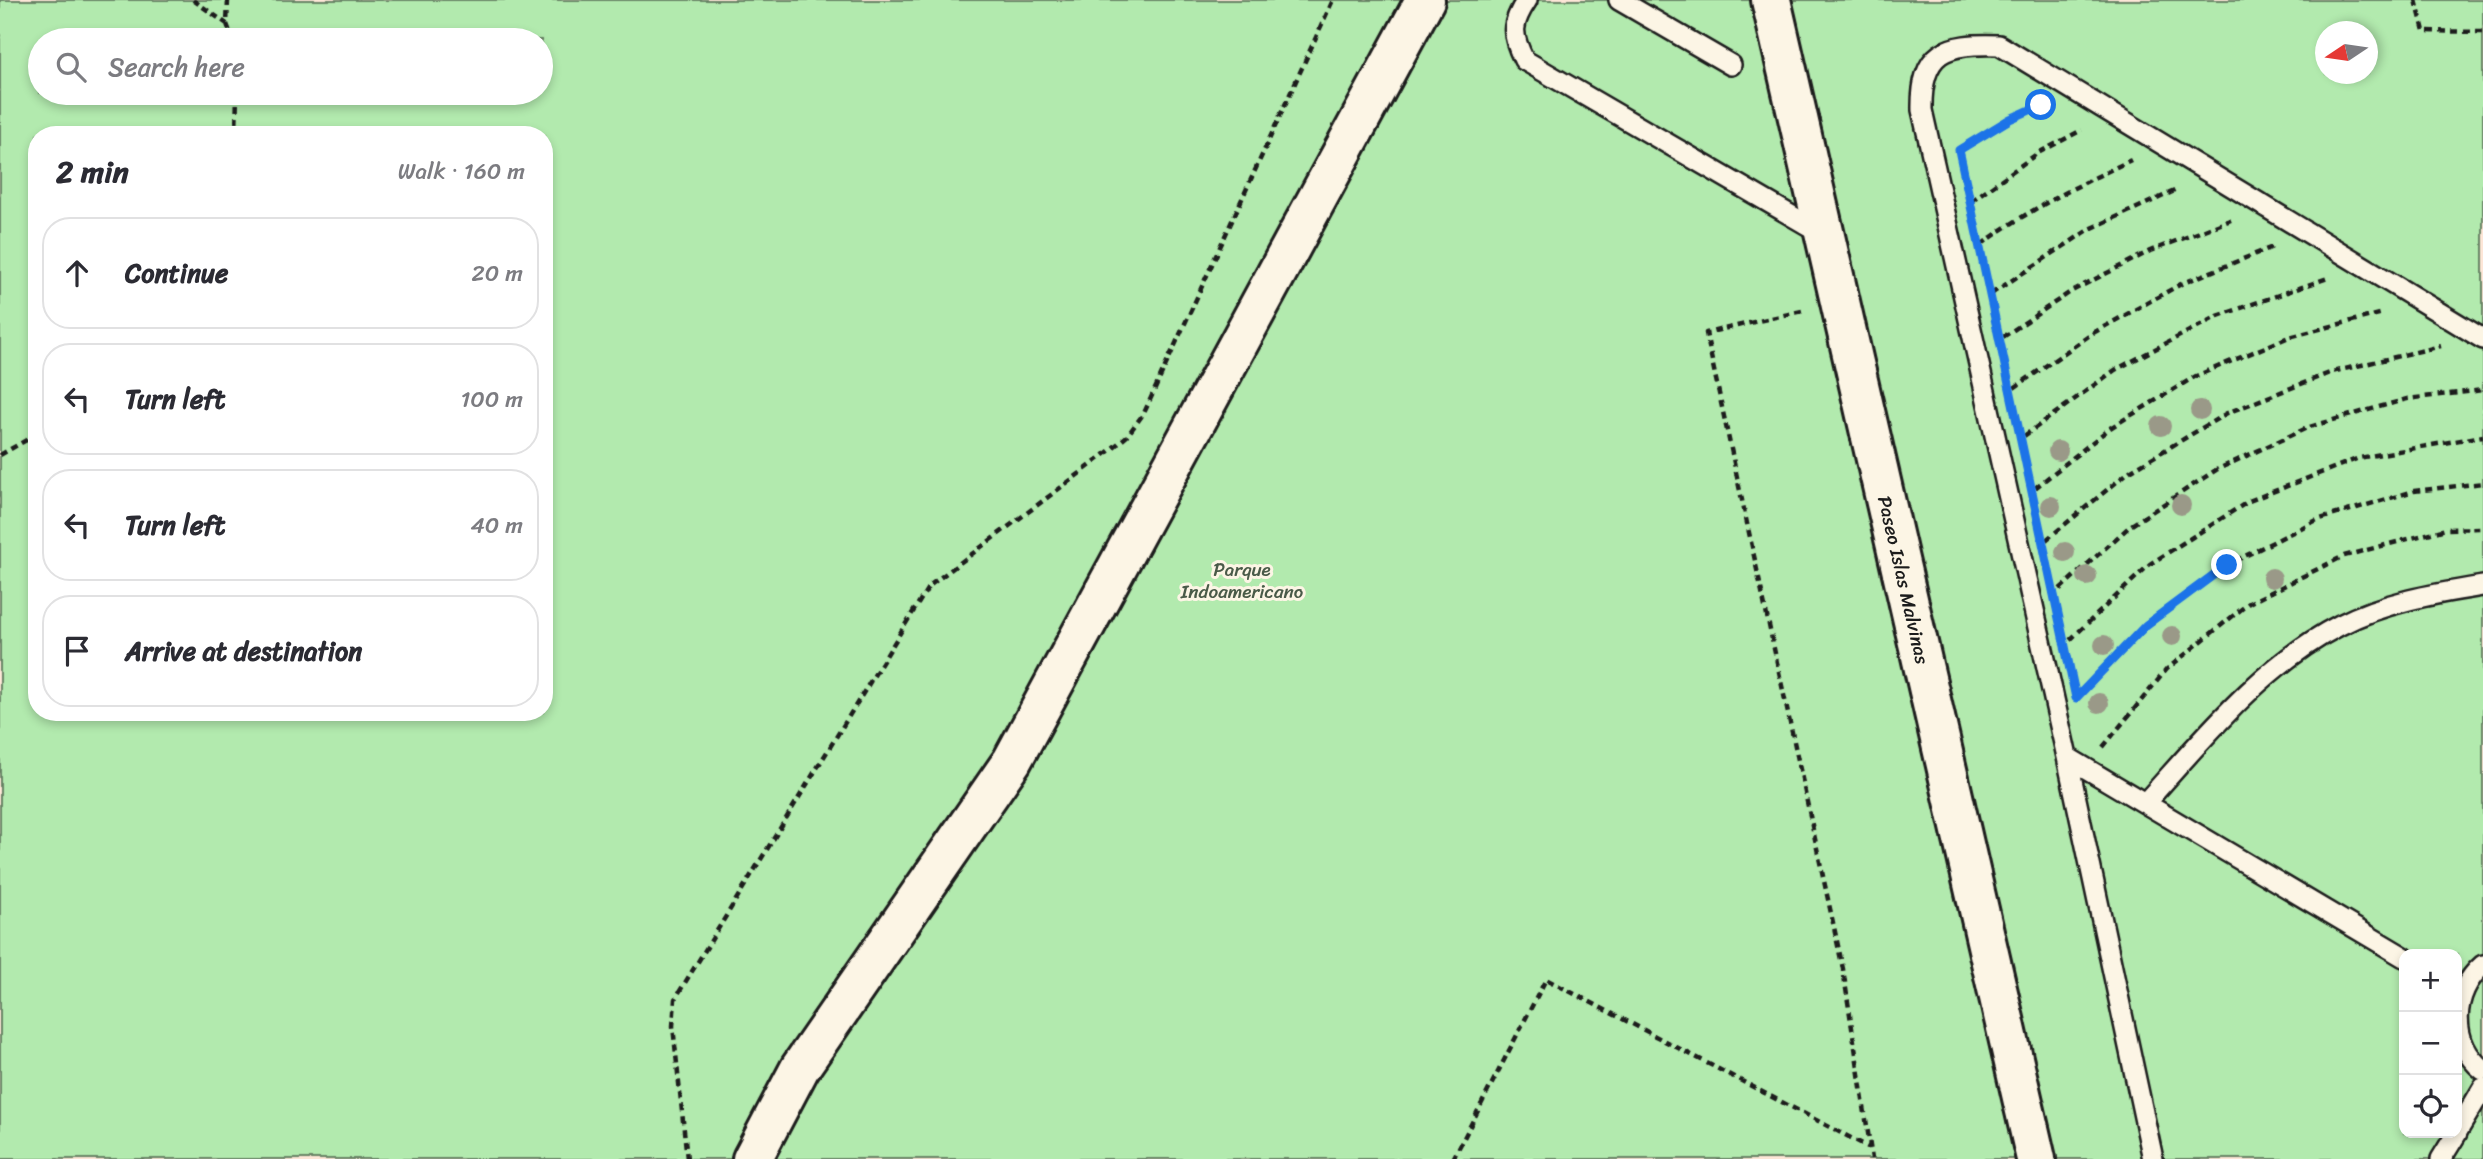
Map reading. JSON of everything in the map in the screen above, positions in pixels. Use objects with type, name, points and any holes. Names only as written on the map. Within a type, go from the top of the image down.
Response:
[{"type":"street","points":[[752,1159],[800,1068],[1012,761],[1425,0]]},
{"type":"street","name":"Paseo Islas Malvinas","points":[[1771,0],[2036,1159]]},
{"type":"lane","points":[[1527,0],[1515,18],[1514,41],[1524,60],[1825,235]]},
{"type":"lane","points":[[1619,0],[1731,65]]},
{"type":"lane","points":[[2153,1159],[2067,757],[1922,110],[1922,86],[1931,62],[1950,47],[1973,44],[1999,46],[2483,339]]},
{"type":"lane","points":[[2146,803],[2254,686],[2292,653],[2341,624],[2382,607],[2432,594],[2483,586]]},
{"type":"lane","points":[[2067,757],[2399,954]]},
{"type":"lane","points":[[2462,986],[2483,965]]},
{"type":"lane","points":[[2458,1012],[2459,1030],[2465,1048],[2483,1070]]},
{"type":"lane","points":[[2462,1124],[2483,1088]]},
{"type":"lane","points":[[2441,1159],[2454,1138]]},
{"type":"path","points":[[193,0],[227,24]]},
{"type":"path","points":[[228,0],[228,28]]},
{"type":"path","points":[[687,1159],[673,1026],[675,999],[929,586],[1103,456],[1127,436],[1144,413],[1333,0]]},
{"type":"path","points":[[2416,0],[2424,31],[2483,32]]},
{"type":"path","points":[[236,126],[237,105]]},
{"type":"path","points":[[1959,150],[2010,119],[2041,105]]},
{"type":"path","points":[[1970,202],[2038,153],[2082,130]]},
{"type":"path","points":[[1956,138],[1962,163]]},
{"type":"path","points":[[1977,235],[1979,246],[2000,230],[2065,191],[2132,159]]},
{"type":"path","points":[[1990,295],[2090,229],[2179,188]]},
{"type":"path","points":[[1967,189],[1972,213]]},
{"type":"path","points":[[1997,328],[1999,339],[2072,290],[2150,251],[2232,220]]},
{"type":"path","points":[[2008,378],[2011,391],[2093,333],[2181,284],[2275,246]]},
{"type":"path","points":[[2018,427],[2021,439],[2115,370],[2218,316],[2329,278]]},
{"type":"path","points":[[1987,283],[1992,306]]},
{"type":"path","points":[[1840,302],[1706,333],[1843,970],[1872,1159]]},
{"type":"path","points":[[2029,477],[2032,490],[2110,428],[2196,376],[2289,337],[2385,312]]},
{"type":"path","points":[[2040,530],[2043,542],[2130,471],[2227,413],[2332,372],[2441,346]]},
{"type":"path","points":[[2054,595],[2130,526],[2216,470],[2309,427],[2407,399],[2483,390]]},
{"type":"path","points":[[2062,632],[2065,645],[2150,564],[2249,501],[2358,458],[2483,436]]},
{"type":"path","points":[[0,455],[28,439]]},
{"type":"path","points":[[2073,685],[2076,698],[2146,625],[2227,565],[2317,520],[2414,491],[2483,483]]},
{"type":"path","points":[[2100,751],[2167,669],[2249,603],[2344,556],[2446,529],[2483,528]]},
{"type":"path","points":[[2093,746],[2109,757]]},
{"type":"path","points":[[1453,1159],[1546,979],[1870,1148]]},
{"type":"green space","name":"Parque Indoamericano","points":[[0,0],[2483,0],[2483,1159],[0,1159]]},
{"type":"route","points":[[2041,105],[2010,119],[1959,150],[2076,698],[2146,625],[2227,565]]}]
